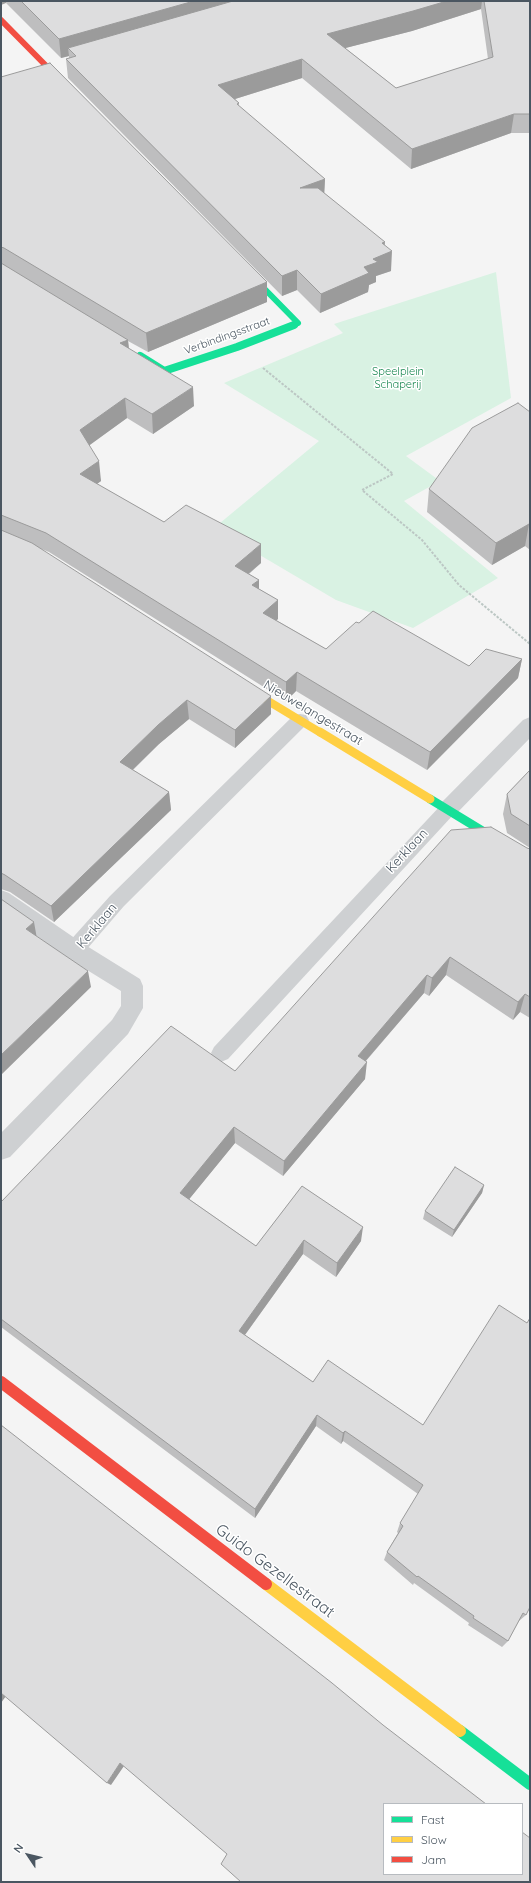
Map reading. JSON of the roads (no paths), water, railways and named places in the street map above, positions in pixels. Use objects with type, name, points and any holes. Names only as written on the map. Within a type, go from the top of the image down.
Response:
[{"type":"street","points":[[1,20],[52,67],[71,90]]},
{"type":"street","points":[[35,72],[52,67]]},
{"type":"street","name":"Verbindingsstraat","points":[[130,350],[164,371],[237,347],[298,323],[242,266]]},
{"type":"street","name":"Nieuwelangestraat","points":[[236,682],[530,860]]},
{"type":"street","points":[[448,809],[530,724]]},
{"type":"street","points":[[1,899],[74,950]]},
{"type":"street","name":"Kerklaan","points":[[1,1149],[120,1027],[132,1008],[132,986],[74,950]]},
{"type":"street","name":"Guido Gezellestraat","points":[[1,1382],[530,1784]]},
{"type":"lane","name":"Kerklaan","points":[[74,950],[117,901],[300,720]]},
{"type":"lane","name":"Kerklaan","points":[[222,1053],[448,809]]},
{"type":"park label","name":"Speelplein Schaperij","points":[[398,378]]}]
